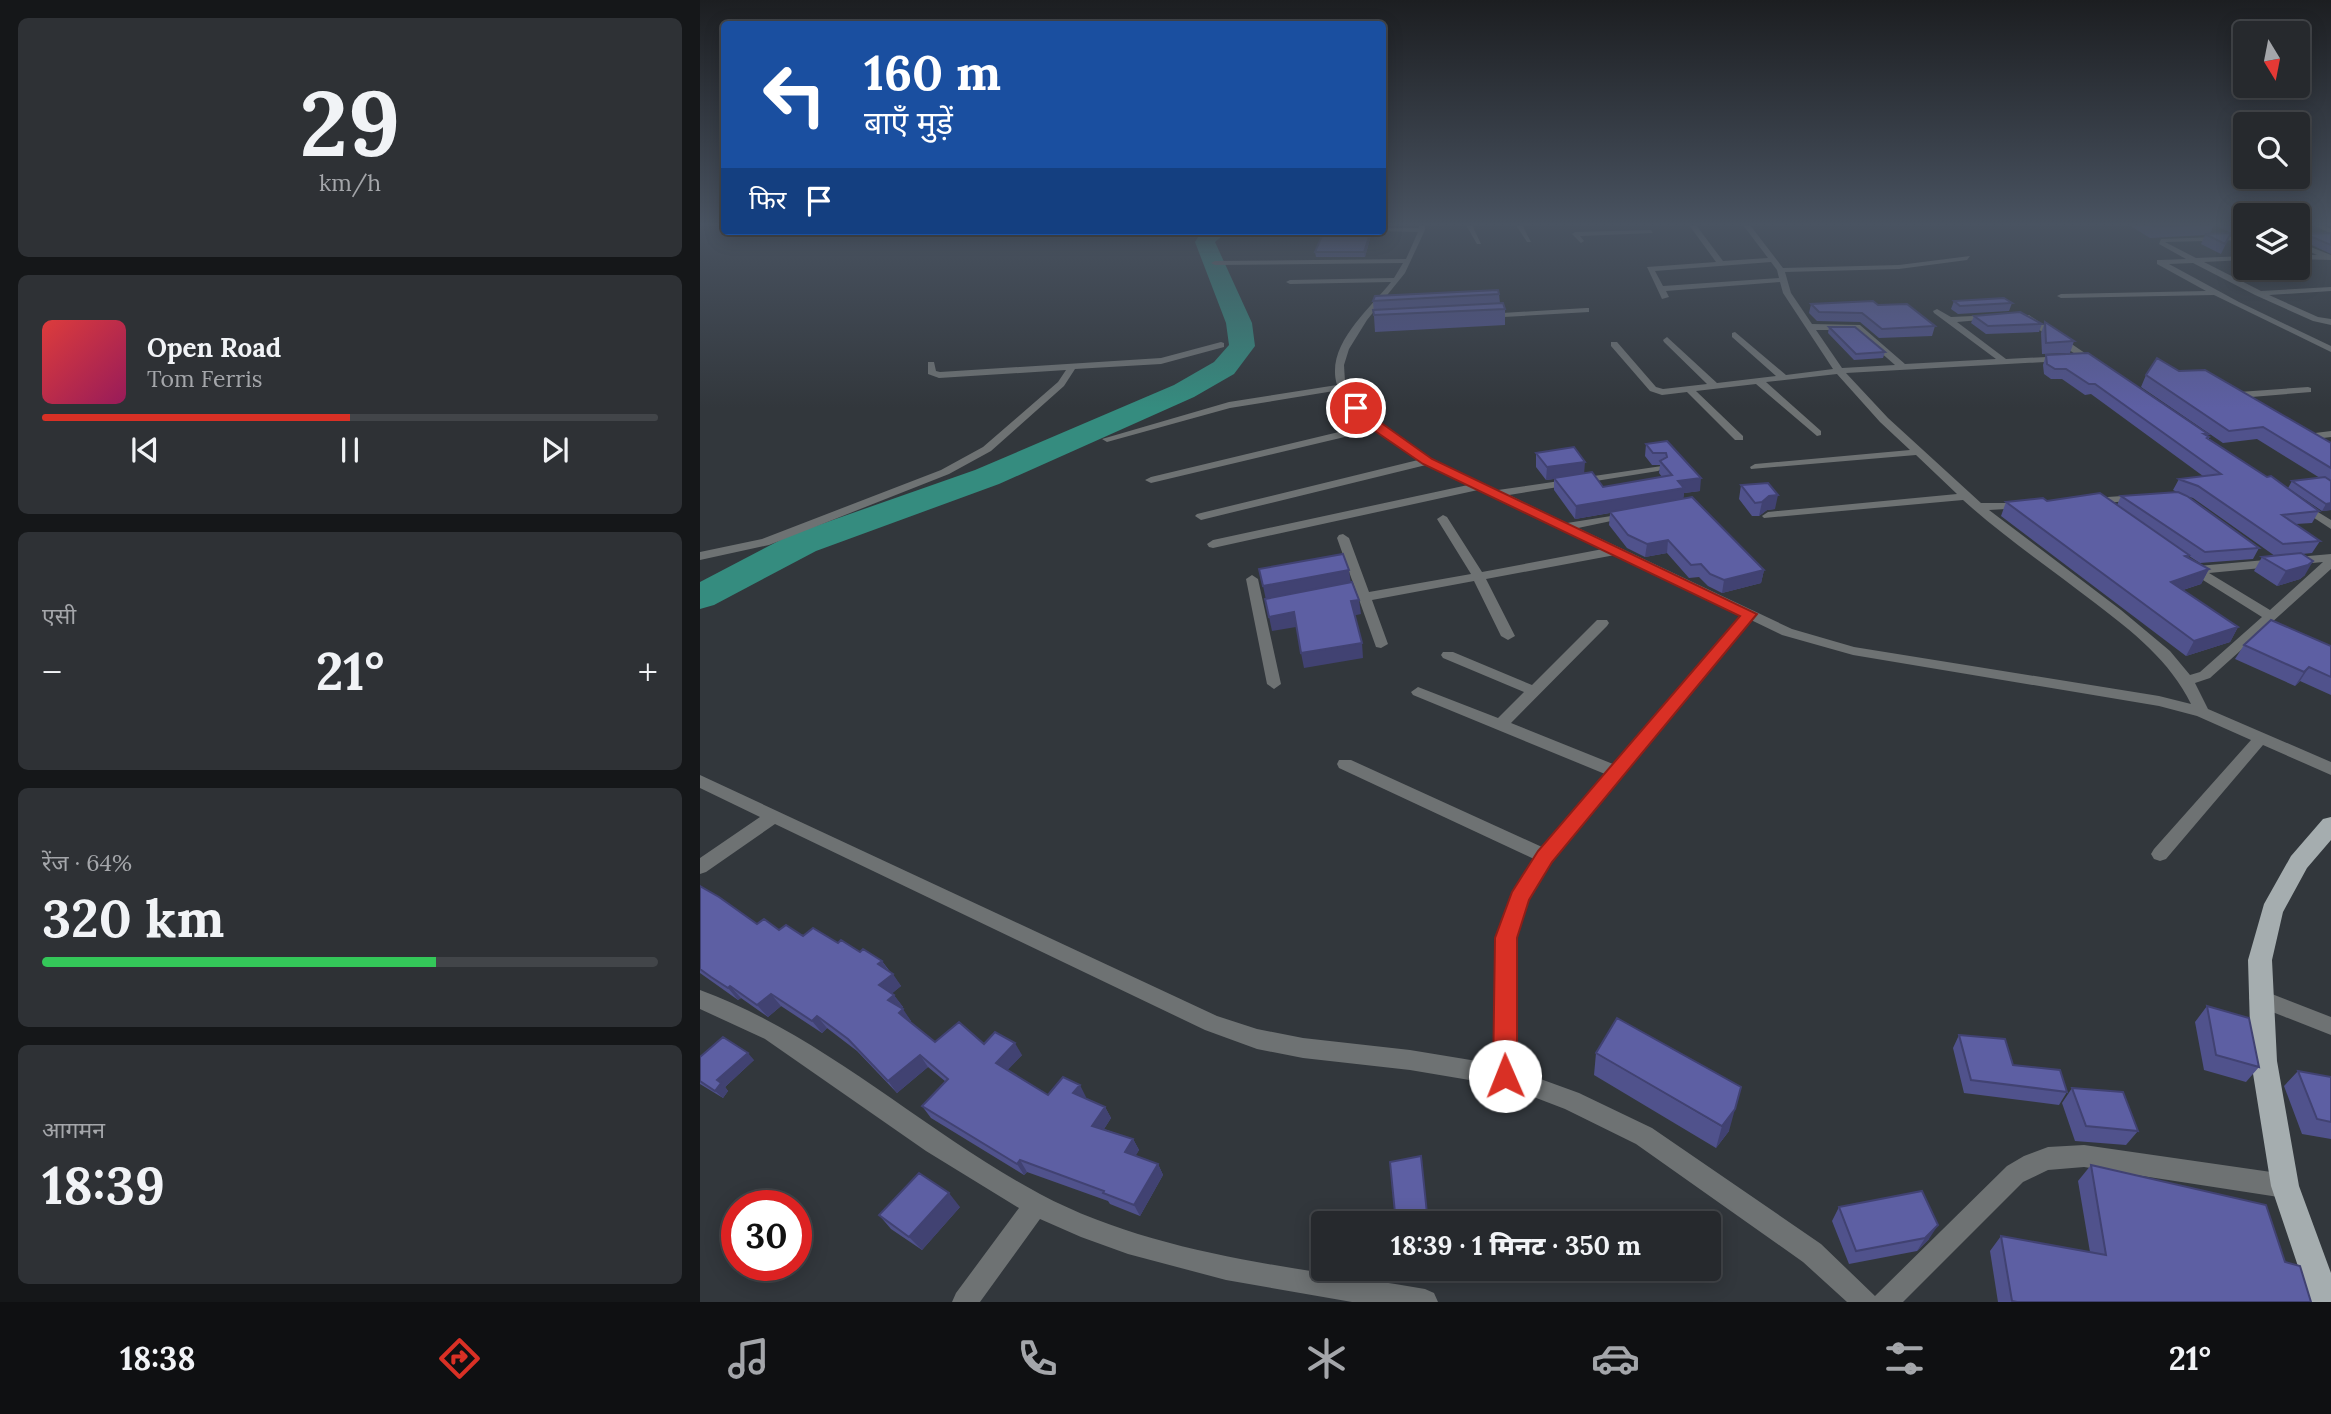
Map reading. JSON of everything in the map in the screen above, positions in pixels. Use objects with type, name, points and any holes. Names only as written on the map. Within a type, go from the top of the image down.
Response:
[{"type":"main road","points":[[2326,1302],[2285,1186],[2264,1061],[2259,998],[2260,960],[2272,911],[2299,862],[2331,825]]},
{"type":"street","points":[[1392,286],[1368,323],[1341,356],[1342,387],[1356,408],[1376,426],[1427,461],[1787,632],[1853,650],[2159,701],[2202,712],[2331,769]]},
{"type":"street","points":[[1658,286],[1665,297]]},
{"type":"street","points":[[1660,289],[1688,286]]},
{"type":"street","points":[[1787,286],[1809,327],[1839,371],[1884,420],[1979,507],[2165,654],[2187,681],[2202,712]]},
{"type":"street","points":[[2202,286],[2331,349]]},
{"type":"street","points":[[2245,286],[2316,319],[2331,322]]},
{"type":"street","points":[[2259,293],[2331,289]]},
{"type":"street","points":[[2061,296],[2215,293]]},
{"type":"street","points":[[1481,316],[1586,310]]},
{"type":"street","points":[[1937,311],[2004,362]]},
{"type":"street","points":[[1948,320],[2004,316]]},
{"type":"street","points":[[2018,316],[2030,318],[2111,374]]},
{"type":"street","points":[[1809,327],[1844,325],[1861,328],[1903,368]]},
{"type":"street","points":[[1735,335],[1784,378]]},
{"type":"street","points":[[1667,340],[1715,386]]},
{"type":"street","points":[[1614,344],[1655,390],[1689,389],[1839,371],[2085,356]]},
{"type":"street","points":[[931,364],[931,372],[939,375],[1161,361],[1180,357],[1198,348],[1222,345]]},
{"type":"street","points":[[700,556],[765,542],[957,466],[987,449],[1061,384],[1073,366]]},
{"type":"street","points":[[1759,381],[1816,432]]},
{"type":"street","points":[[1107,439],[1229,405],[1342,387]]},
{"type":"street","points":[[2228,387],[2262,409]]},
{"type":"street","points":[[1689,389],[1740,439]]},
{"type":"street","points":[[2239,395],[2308,390]]},
{"type":"street","points":[[1152,480],[1376,426]]},
{"type":"street","points":[[2296,430],[2323,447]]},
{"type":"street","points":[[2307,437],[2331,435]]},
{"type":"street","points":[[1755,467],[1918,452]]},
{"type":"street","points":[[1201,516],[1427,461]]},
{"type":"street","points":[[1497,494],[1658,468]]},
{"type":"street","points":[[1213,544],[1479,486]]},
{"type":"street","points":[[2287,495],[2331,525]]},
{"type":"street","points":[[1768,516],[1966,496]]},
{"type":"street","points":[[2116,515],[2090,501],[2151,497]]},
{"type":"street","points":[[1979,507],[2031,504]]},
{"type":"street","points":[[1564,527],[1640,512]]},
{"type":"street","points":[[1443,519],[1478,575],[1508,636]]},
{"type":"street","points":[[1343,538],[1358,592],[1381,645]]},
{"type":"street","points":[[2251,548],[2273,564]]},
{"type":"street","points":[[1358,592],[1478,575],[1615,551]]},
{"type":"street","points":[[2176,557],[2270,616]]},
{"type":"street","points":[[2187,681],[2205,675],[2331,560]]},
{"type":"street","points":[[2196,570],[2331,560]]},
{"type":"street","points":[[1252,579],[1264,607],[1274,684]]},
{"type":"street","points":[[1505,1076],[1506,938],[1520,898],[1545,856],[1749,614]]},
{"type":"street","points":[[1499,726],[1602,623]]},
{"type":"street","points":[[1447,655],[1534,691]]},
{"type":"street","points":[[1418,692],[1616,772]]},
{"type":"street","points":[[2160,854],[2262,737]]},
{"type":"street","points":[[1345,764],[1545,856]]},
{"type":"street","points":[[700,781],[1212,1023],[1257,1039],[1303,1048],[1410,1060],[1505,1076],[1571,1100],[1644,1136],[1812,1253],[1865,1302]]},
{"type":"street","points":[[700,867],[774,816]]},
{"type":"street","points":[[2259,998],[2331,1026]]},
{"type":"street","points":[[700,999],[771,1031],[938,1147],[1036,1205],[1111,1237],[1200,1262],[1425,1302]]},
{"type":"street","points":[[1885,1302],[2015,1174],[2034,1161],[2059,1155],[2084,1156],[2285,1186]]},
{"type":"street","points":[[965,1302],[1036,1205]]},
{"type":"building","points":[[1498,290],[1499,294],[1373,301],[1375,296]]},
{"type":"building","points":[[2004,298],[2012,303],[1960,306],[1954,301]]},
{"type":"building","points":[[1873,301],[1878,305],[1907,304],[1935,326],[1882,329],[1862,313],[1819,312],[1811,304]]},
{"type":"building","points":[[1503,303],[1505,309],[1374,315],[1373,310]]},
{"type":"building","points":[[2020,312],[2042,324],[1988,326],[1974,316]]},
{"type":"building","points":[[2045,322],[2074,341],[2046,343]]},
{"type":"building","points":[[1829,327],[1855,327],[1885,352],[1856,354]]},
{"type":"building","points":[[2088,353],[2208,434],[2204,434],[2209,437],[2207,438],[2267,477],[2271,476],[2319,511],[2282,515],[2320,541],[2283,544],[2198,486],[2179,479],[2221,474],[2095,384],[2089,384],[2066,369],[2055,369],[2047,364],[2046,355]]},
{"type":"building","points":[[2157,358],[2179,371],[2205,370],[2331,443],[2331,468],[2263,427],[2229,431],[2146,375]]},
{"type":"building","points":[[1667,441],[1701,478],[1678,481],[1684,488],[1576,506],[1554,478],[1592,472],[1603,487],[1672,475],[1660,461],[1667,457],[1666,453],[1653,453],[1646,444]]},
{"type":"building","points":[[1574,447],[1585,462],[1547,467],[1536,453]]},
{"type":"building","points":[[2325,477],[2331,481],[2331,503],[2326,504],[2292,481]]},
{"type":"building","points":[[1768,483],[1778,495],[1755,503],[1741,485]]},
{"type":"building","points":[[2178,492],[2259,548],[2205,552],[2121,496]]},
{"type":"building","points":[[2100,493],[2189,555],[2185,556],[2209,569],[2171,582],[2238,627],[2194,641],[2006,502],[2043,498],[2047,501]]},
{"type":"building","points":[[1692,497],[1764,570],[1724,580],[1710,574],[1701,564],[1691,565],[1668,540],[1647,544],[1628,535],[1610,512]]},
{"type":"building","points":[[2301,553],[2313,561],[2286,571],[2262,557]]},
{"type":"building","points":[[1343,554],[1349,570],[1263,586],[1259,569]]},
{"type":"building","points":[[1352,582],[1359,600],[1351,601],[1362,643],[1301,653],[1294,612],[1269,617],[1265,599]]},
{"type":"building","points":[[2271,620],[2331,646],[2331,677],[2309,667],[2304,672],[2244,645]]},
{"type":"building","points":[[700,886],[757,924],[764,919],[779,930],[786,925],[803,936],[813,928],[838,943],[841,940],[860,952],[863,949],[882,961],[878,964],[893,974],[879,985],[894,995],[888,1000],[903,1009],[899,1013],[935,1042],[959,1022],[984,1044],[995,1032],[1015,1043],[996,1063],[1048,1095],[1063,1077],[1080,1085],[1073,1093],[1105,1107],[1092,1126],[1133,1139],[1125,1152],[1158,1164],[1134,1205],[1020,1160],[1017,1164],[922,1106],[948,1079],[920,1055],[888,1081],[848,1039],[817,1016],[812,1021],[771,994],[757,1005],[700,969]]},
{"type":"building","points":[[2207,1006],[2249,1018],[2259,1067],[2216,1055]]},
{"type":"building","points":[[1617,1018],[1741,1087],[1735,1109],[1722,1126],[1596,1053]]},
{"type":"building","points":[[1959,1035],[2005,1039],[2013,1065],[2060,1070],[2067,1092],[1971,1080]]},
{"type":"building","points":[[723,1037],[748,1053],[717,1080],[721,1083],[715,1091],[700,1081],[700,1057]]},
{"type":"building","points":[[2298,1071],[2331,1077],[2331,1122],[2317,1119]]},
{"type":"building","points":[[2072,1088],[2123,1092],[2138,1131],[2086,1126]]},
{"type":"building","points":[[1421,1156],[1427,1211],[1395,1211],[1390,1162]]},
{"type":"building","points":[[2091,1165],[2266,1205],[2285,1262],[2300,1266],[2311,1302],[2012,1301],[2001,1236],[2106,1255]]},
{"type":"building","points":[[919,1173],[949,1193],[909,1237],[879,1215]]},
{"type":"building","points":[[1922,1191],[1938,1225],[1925,1238],[1856,1251],[1839,1207]]},
{"type":"waterway","points":[[700,597],[803,543],[987,477],[1184,391],[1224,368],[1242,346],[1239,323],[1223,286]]},
{"type":"route","points":[[1356,408],[1376,426],[1427,461],[1749,614],[1545,856],[1520,898],[1510,919],[1506,938],[1505,1076]]}]
